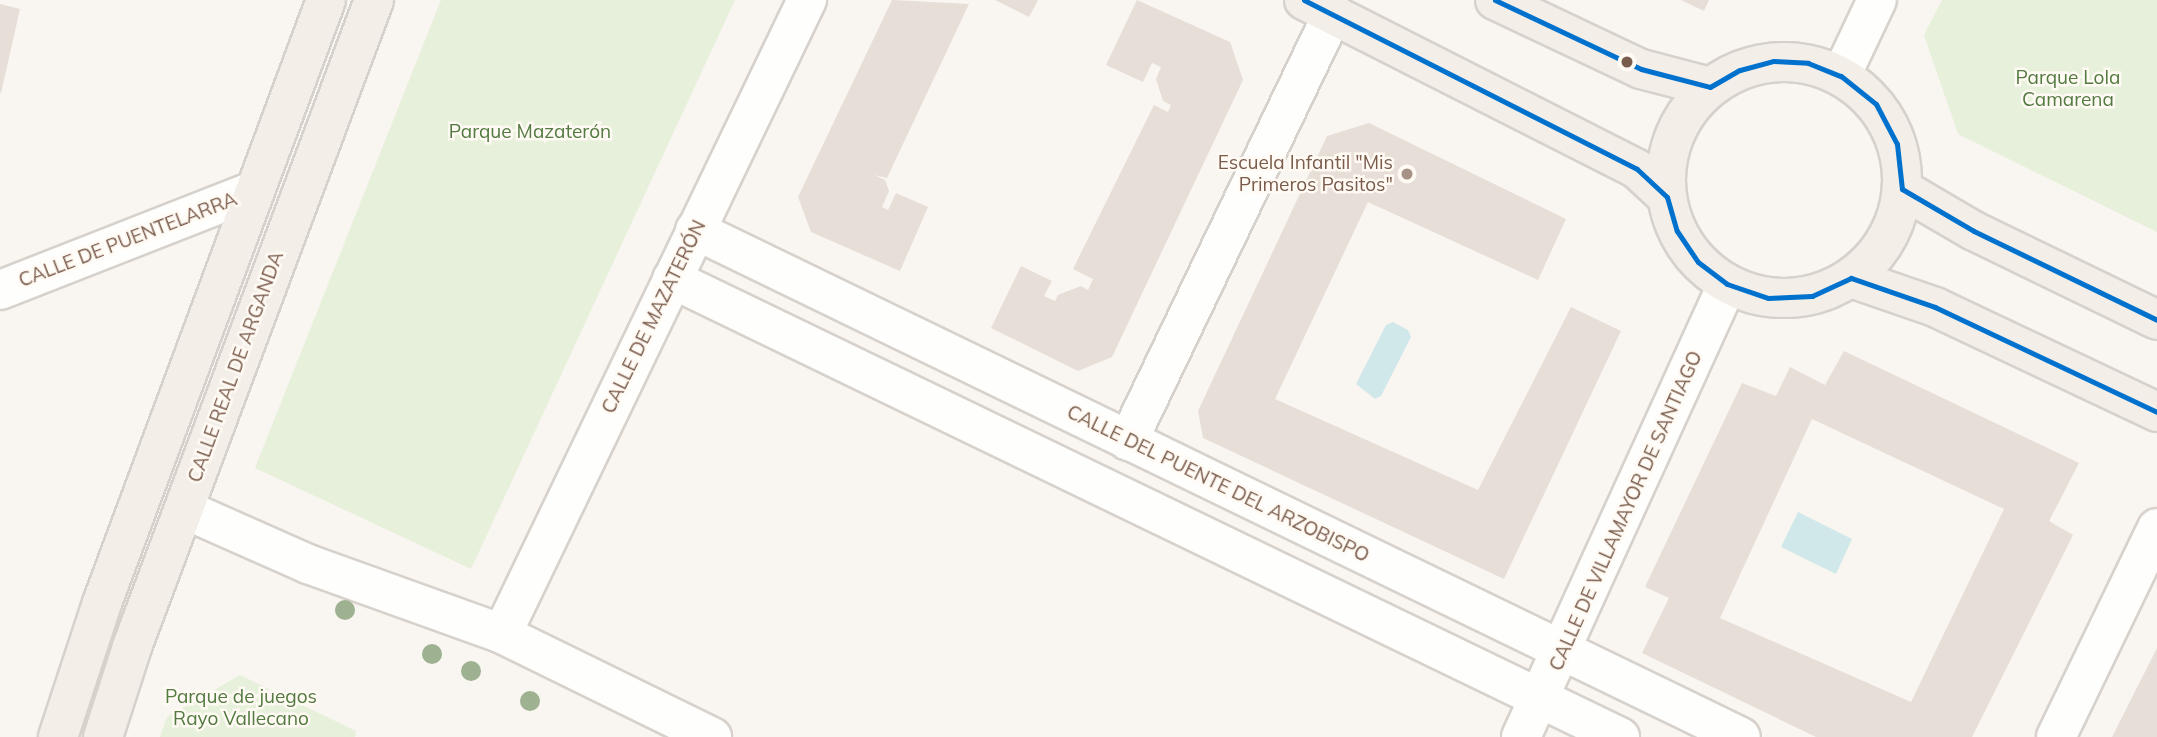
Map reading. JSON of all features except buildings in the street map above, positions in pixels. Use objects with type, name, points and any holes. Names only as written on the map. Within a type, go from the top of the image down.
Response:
[{"type":"main road","points":[[58,737],[102,603],[326,0]]},
{"type":"main road","name":"CALLE REAL DE ARGANDA","points":[[103,737],[184,509],[374,0]]},
{"type":"main road","points":[[1495,0],[1641,69],[1710,87]]},
{"type":"main road","points":[[1319,6],[1637,169],[1667,197]]},
{"type":"main road","points":[[1774,61],[1808,63],[1841,76],[1876,104],[1897,144],[1902,189],[1889,233],[1877,254],[1851,278],[1812,296],[1768,298],[1727,284],[1698,262],[1677,232],[1667,197],[1668,156],[1683,118],[1710,87],[1740,70],[1774,61]]},
{"type":"main road","points":[[1902,189],[1974,231],[2157,320]]},
{"type":"main road","points":[[1851,278],[1935,307],[2157,412]]},
{"type":"street","name":"CALLE DE MAZATERÓN","points":[[502,634],[807,0]]},
{"type":"street","points":[[1841,76],[1877,0]]},
{"type":"street","points":[[1128,441],[1319,6]]},
{"type":"street","name":"CALLE DE PUENTELARRA","points":[[0,290],[255,190]]},
{"type":"street","name":"CALLE DEL PUENTE DEL ARZOBISPO","points":[[695,230],[1741,737]]},
{"type":"street","points":[[672,279],[1620,737]]},
{"type":"street","name":"CALLE DE VILLAMAYOR DE SANTIAGO","points":[[1521,737],[1565,650],[1727,284]]},
{"type":"street","points":[[184,509],[308,564],[502,634],[712,737]]},
{"type":"street","points":[[2056,737],[2157,528]]},
{"type":"green space","name":"Parque Mazaterón","points":[[441,0],[735,0],[471,569],[255,468]]},
{"type":"green space","name":"Parque Lola Camarena","points":[[1942,0],[2157,0],[2157,232],[1958,134],[1924,35]]},
{"type":"green space","name":"Parque de juegos Rayo Vallecano","points":[[240,675],[356,731],[355,737],[160,737],[167,717]]},
{"type":"water","points":[[1393,322],[1408,330],[1411,337],[1381,396],[1375,399],[1356,384],[1386,325]]},
{"type":"water","points":[[1798,512],[1852,539],[1836,574],[1781,547]]},
{"type":"transit line","points":[[1304,0],[1637,169],[1667,197],[1677,231],[1698,262],[1727,284],[1768,298],[1812,296],[1851,278],[1935,307],[2157,412]]},
{"type":"transit line","points":[[1495,0],[1641,69],[1710,87],[1740,70],[1774,61],[1808,63],[1841,76],[1876,104],[1897,144],[1902,189],[1974,231],[2157,320]]},
{"type":"place","name":"Escuela Infantil \"Mis Primeros Pasitos\"","points":[[1407,174]]}]
